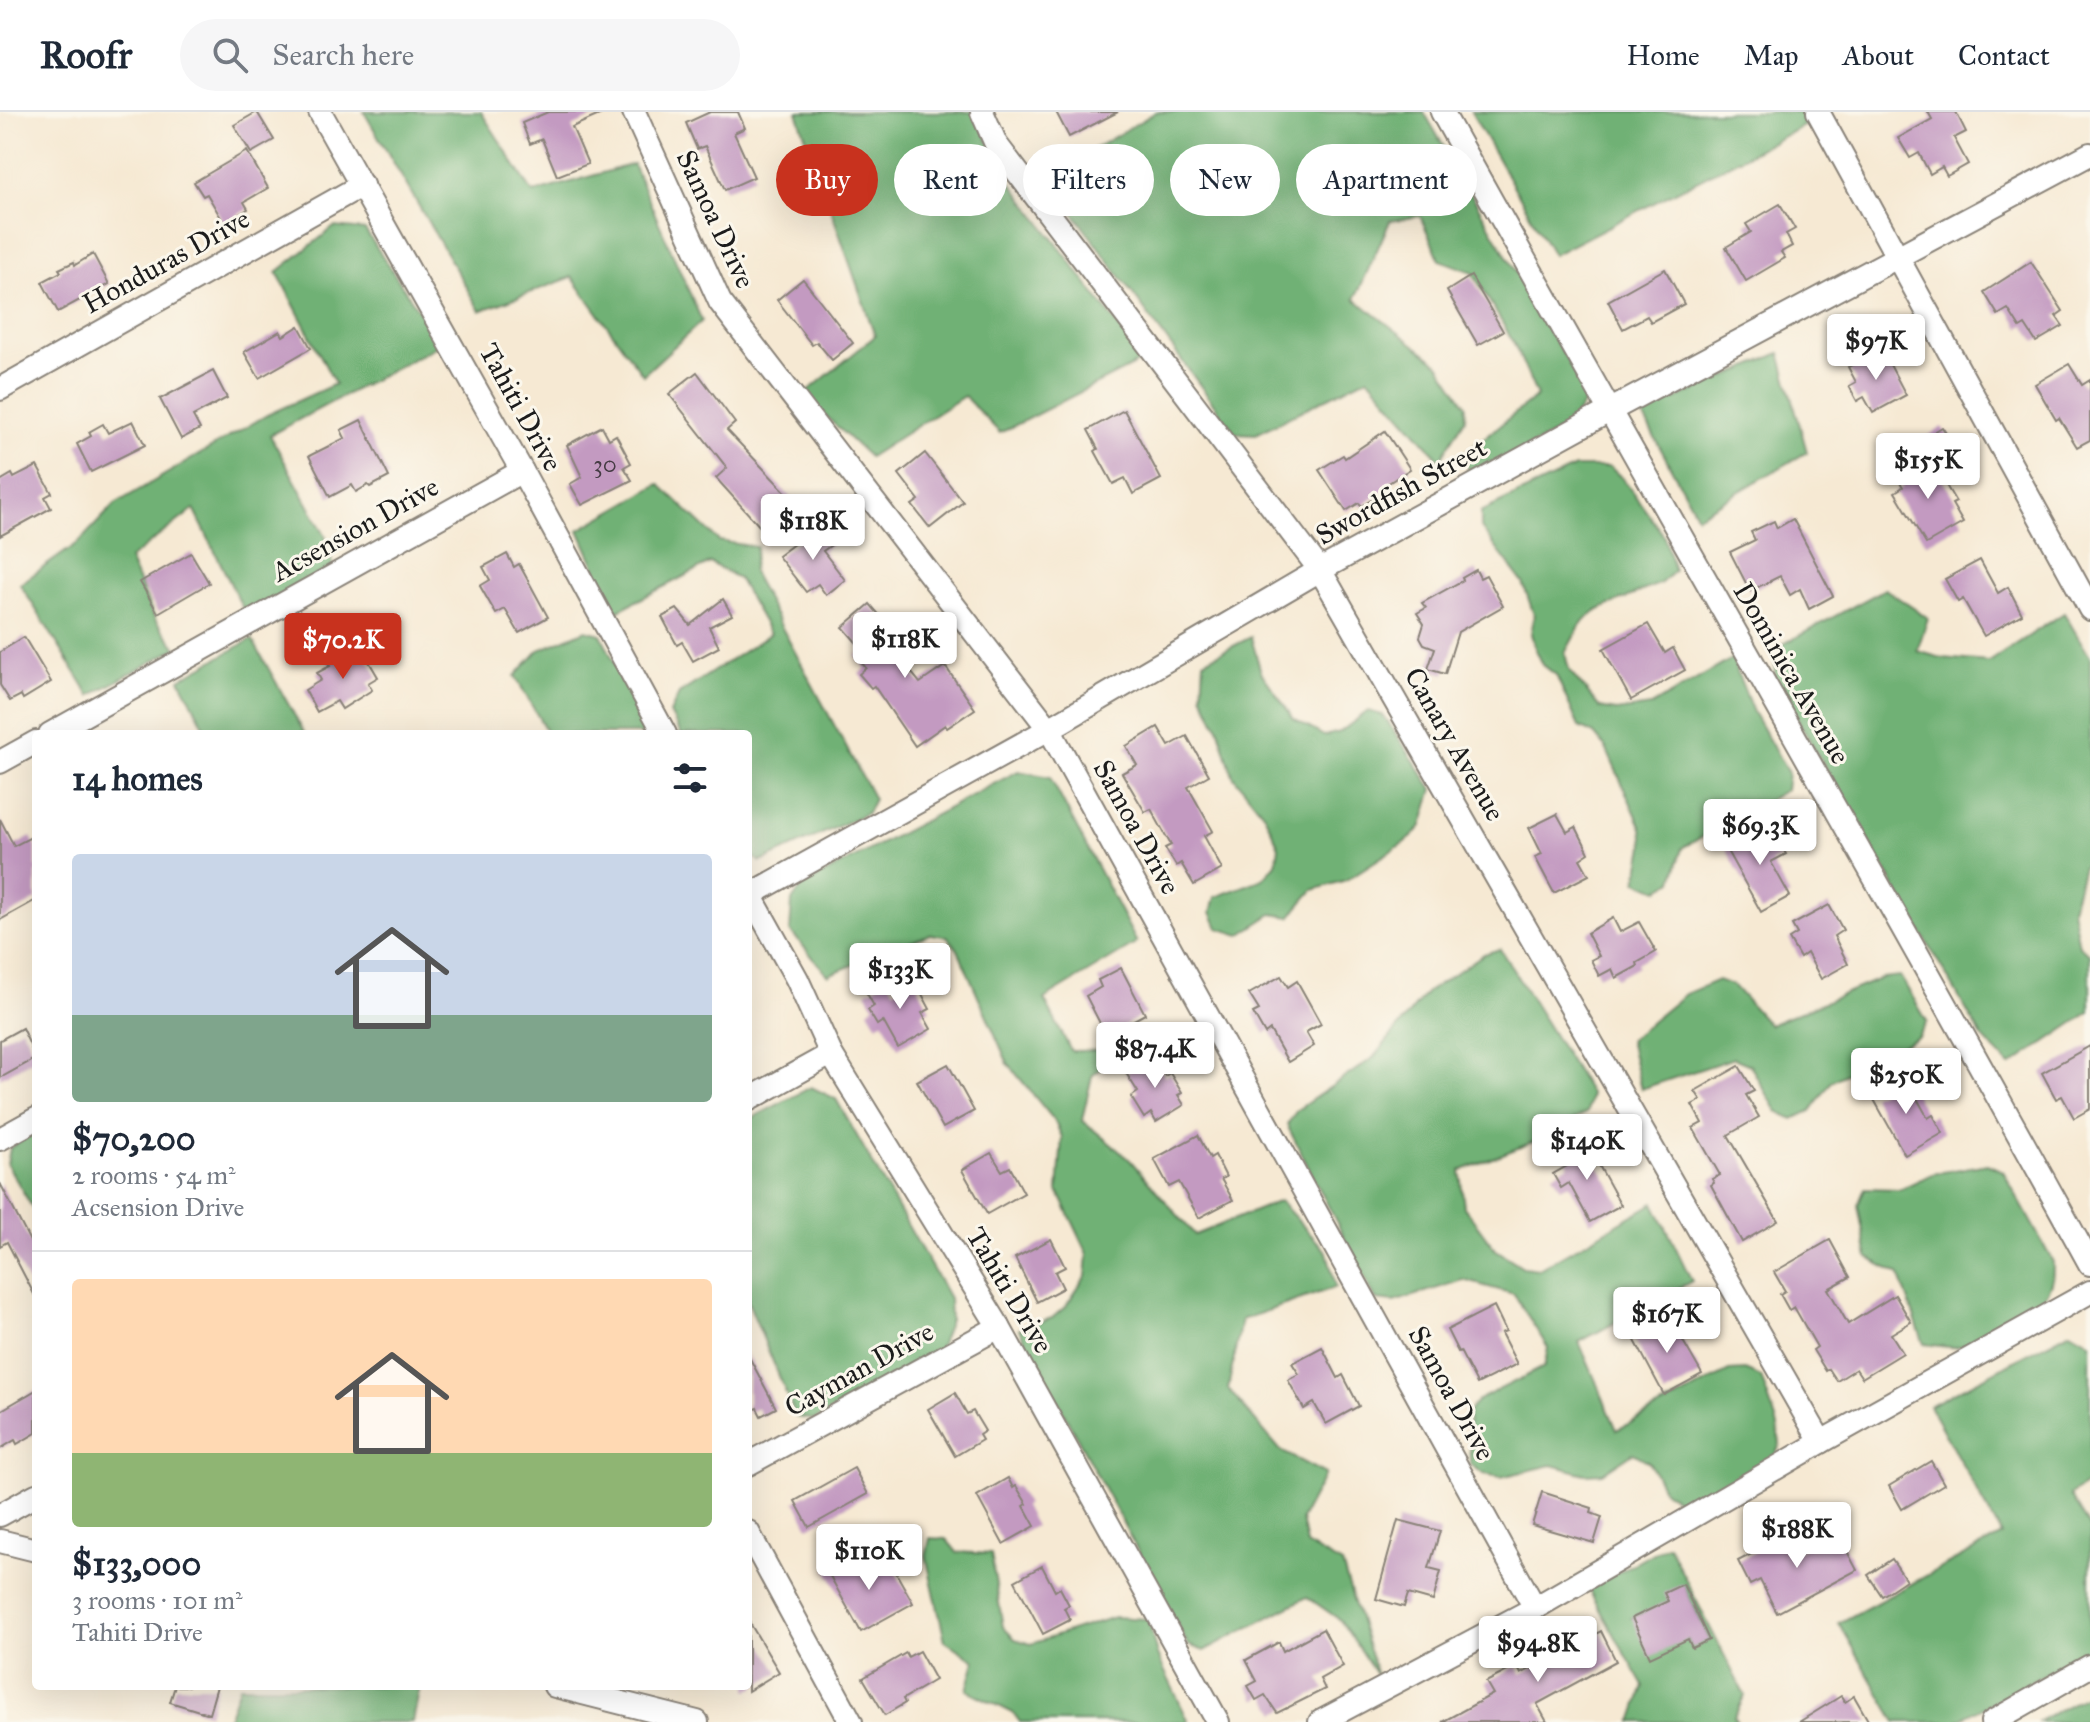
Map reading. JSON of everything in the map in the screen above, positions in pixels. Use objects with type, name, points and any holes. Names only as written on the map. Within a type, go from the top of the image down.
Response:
[{"type":"street","name":"Tahiti Drive","points":[[320,112],[522,471],[663,730]]},
{"type":"street","name":"Samoa Drive","points":[[634,112],[720,302],[1049,729],[1535,1608]]},
{"type":"street","name":"Canary Avenue","points":[[982,112],[996,144],[1320,570],[1821,1442]]},
{"type":"street","name":"Dominica Avenue","points":[[1442,112],[1966,1038],[2090,1264]]},
{"type":"street","points":[[1818,112],[2090,609]]},
{"type":"street","name":"Swordfish Street","points":[[752,891],[1049,729],[1320,570],[1609,411],[2090,154]]},
{"type":"street","name":"Honduras Drive","points":[[0,389],[362,185]]},
{"type":"street","name":"Acsension Drive","points":[[57,730],[522,471]]},
{"type":"street","points":[[0,762],[32,744]]},
{"type":"street","name":"Tahiti Drive","points":[[752,898],[797,979],[831,1054],[999,1327],[1218,1722]]},
{"type":"street","points":[[752,1098],[831,1054]]},
{"type":"street","points":[[0,1139],[32,1121]]},
{"type":"street","points":[[1320,1722],[1535,1608],[1821,1442],[2090,1292]]},
{"type":"street","name":"Cayman Drive","points":[[752,1462],[999,1327]]},
{"type":"street","points":[[0,1515],[32,1497]]},
{"type":"street","points":[[752,1539],[851,1722]]},
{"type":"street","points":[[0,1541],[32,1549]]},
{"type":"street","points":[[1992,1722],[2090,1666]]},
{"type":"street","points":[[571,1690],[697,1722]]},
{"type":"green space","points":[[364,112],[481,112],[533,193],[633,164],[702,321],[643,375],[572,277],[480,311]]},
{"type":"green space","points":[[797,112],[975,112],[990,144],[894,144],[894,216],[1007,216],[1007,177],[1023,198],[1023,216],[1036,216],[1144,360],[1000,433],[964,396],[869,457],[803,395],[875,336],[833,216],[878,216],[878,144],[808,144]]},
{"type":"green space","points":[[1156,112],[1424,112],[1442,144],[1296,144],[1296,216],[1420,216],[1390,221],[1355,299],[1439,364],[1466,405],[1465,419],[1440,460],[1368,377],[1256,434],[1235,433],[1076,216],[1154,216],[1154,144],[1102,144]]},
{"type":"green space","points":[[1471,112],[1803,112],[1809,123],[1553,255]]},
{"type":"green space","points":[[1477,204],[1588,397],[1569,426],[1469,479],[1465,453],[1537,396],[1513,341],[1472,272],[1440,260],[1420,216],[1477,216]]},
{"type":"green space","points":[[334,227],[365,230],[441,344],[270,435],[325,535],[333,566],[247,617],[194,509],[129,559],[156,621],[177,648],[90,696],[20,584],[78,543],[115,504],[267,415],[335,384],[277,272]]},
{"type":"green space","points":[[1780,353],[1807,452],[1697,516],[1642,414]]},
{"type":"green space","points":[[1575,467],[1610,467],[1623,479],[1664,536],[1674,571],[1661,583],[1594,612],[1581,624],[1565,653],[1569,670],[1600,708],[1616,711],[1651,706],[1732,659],[1753,712],[1788,773],[1786,790],[1682,848],[1673,881],[1658,890],[1637,881],[1644,846],[1642,828],[1606,748],[1594,734],[1579,727],[1556,675],[1543,665],[1531,634],[1534,615],[1523,583],[1481,528],[1481,512]]},
{"type":"green space","points":[[659,484],[719,541],[757,547],[752,572],[874,799],[867,813],[761,862],[752,856],[752,730],[679,730],[670,713],[679,694],[770,634],[738,578],[710,563],[615,612],[579,530]]},
{"type":"green space","points":[[1885,589],[1928,618],[1917,651],[1942,658],[1989,662],[2064,613],[2090,657],[2090,857],[2083,866],[2072,909],[2079,946],[2090,954],[2090,1012],[2010,1066],[1982,1037],[1774,679],[1776,648]]},
{"type":"green space","points":[[586,630],[601,634],[646,730],[546,730],[515,676],[539,650]]},
{"type":"green space","points":[[1251,637],[1261,672],[1294,719],[1324,736],[1340,732],[1368,711],[1383,715],[1433,789],[1422,826],[1411,838],[1346,880],[1313,890],[1290,917],[1272,914],[1240,935],[1218,928],[1211,912],[1215,897],[1263,879],[1276,864],[1279,847],[1265,816],[1233,776],[1218,727],[1202,695],[1204,661]]},
{"type":"green space","points":[[252,639],[303,730],[206,730],[180,679]]},
{"type":"green space","points":[[1018,771],[1050,777],[1137,943],[1044,999],[1071,1051],[1122,1050],[1092,1076],[1082,1120],[1130,1160],[1195,1235],[1280,1201],[1327,1252],[1336,1287],[1241,1320],[1228,1389],[1281,1451],[1325,1474],[1301,1519],[1306,1544],[1342,1564],[1377,1676],[1340,1620],[1307,1597],[1204,1651],[1188,1645],[1019,1329],[1052,1318],[1066,1306],[1086,1276],[1088,1254],[1058,1191],[1062,1137],[1054,1120],[1008,1064],[958,950],[948,937],[930,934],[828,975],[790,931],[792,901],[803,885]]},
{"type":"green space","points":[[1500,949],[1591,1095],[1587,1112],[1543,1138],[1460,1171],[1464,1207],[1495,1249],[1523,1267],[1539,1269],[1654,1203],[1692,1281],[1579,1342],[1617,1430],[1729,1371],[1745,1370],[1761,1377],[1778,1426],[1780,1444],[1774,1459],[1694,1504],[1678,1501],[1664,1491],[1649,1462],[1633,1453],[1603,1473],[1585,1474],[1552,1465],[1501,1477],[1484,1474],[1470,1464],[1468,1413],[1478,1400],[1544,1367],[1548,1348],[1514,1294],[1463,1280],[1394,1302],[1376,1300],[1287,1125],[1297,1110],[1373,1058],[1427,992],[1484,954]]},
{"type":"green space","points":[[1900,976],[1927,1021],[1918,1037],[1832,1081],[1811,1111],[1793,1119],[1777,1111],[1750,1065],[1734,1058],[1641,1089],[1629,1040],[1685,994],[1718,980],[1734,986],[1769,1025],[1882,978]]},
{"type":"green space","points":[[811,1087],[836,1099],[949,1298],[950,1320],[939,1349],[815,1420],[796,1417],[752,1312],[752,1118]]},
{"type":"green space","points":[[32,1134],[32,1207],[7,1164],[10,1148]]},
{"type":"green space","points":[[1987,1164],[2003,1171],[2053,1262],[2050,1285],[2031,1307],[1976,1340],[1956,1347],[1924,1344],[1899,1274],[1868,1258],[1858,1205],[1865,1188],[1900,1189],[1932,1174]]},
{"type":"green space","points":[[2071,1331],[2090,1342],[2090,1482],[2070,1495],[2090,1529],[2090,1650],[1955,1722],[1896,1722],[1839,1623],[2002,1535],[1929,1406]]},
{"type":"green space","points":[[930,1538],[946,1539],[957,1552],[991,1554],[1003,1627],[1015,1639],[1031,1644],[1114,1617],[1148,1619],[1157,1655],[1189,1722],[1020,1722],[1013,1713],[967,1690],[975,1661],[945,1641],[926,1556]]},
{"type":"green space","points":[[1668,1545],[1745,1696],[1734,1717],[1737,1722],[1632,1722],[1644,1686],[1588,1589]],"holes":[[[1683,1585],[1709,1639],[1692,1647],[1686,1635],[1632,1618],[1643,1613],[1645,1617],[1670,1605]]]},
{"type":"green space","points":[[238,1690],[419,1690],[413,1722],[225,1722]]},
{"type":"green space","points":[[2085,1696],[2090,1705],[2090,1722],[2037,1722]]},
{"type":"building","points":[[257,112],[274,140],[251,153],[234,125]]},
{"type":"building","points":[[548,112],[606,112],[572,127],[588,164],[557,176],[542,139],[530,144],[522,123]]},
{"type":"building","points":[[710,112],[738,112],[745,128],[734,133],[754,177],[725,190],[705,146],[697,149],[686,123]]},
{"type":"building","points":[[1056,112],[1118,112],[1069,137]]},
{"type":"building","points":[[1928,112],[1956,112],[1966,132],[1954,138],[1968,164],[1947,176],[1942,167],[1930,174],[1919,153],[1910,158],[1898,138],[1932,119]]},
{"type":"building","points":[[247,151],[268,188],[244,202],[248,209],[224,223],[207,194],[203,196],[194,182]]},
{"type":"building","points":[[1780,204],[1795,229],[1786,234],[1792,246],[1781,252],[1785,258],[1746,281],[1726,247],[1751,232],[1746,224]]},
{"type":"building","points":[[93,254],[109,284],[58,312],[42,282],[61,272],[59,269],[74,262],[75,265]]},
{"type":"building","points":[[2031,262],[2063,311],[2056,316],[2063,326],[2036,342],[2025,325],[2020,328],[2008,309],[1998,315],[1984,292]]},
{"type":"building","points":[[1665,269],[1684,304],[1651,322],[1647,316],[1623,329],[1608,301]]},
{"type":"building","points":[[1471,276],[1503,331],[1478,345],[1447,291]]},
{"type":"building","points":[[803,279],[853,343],[832,360],[817,342],[812,345],[777,300]]},
{"type":"building","points":[[299,326],[311,348],[259,378],[244,352],[280,331],[283,336]]},
{"type":"building","points":[[1880,350],[1906,395],[1873,413],[1864,397],[1857,401],[1849,386],[1856,382],[1848,367]]},
{"type":"building","points":[[2069,364],[2082,385],[2090,380],[2090,440],[2077,447],[2059,418],[2056,420],[2035,384]]},
{"type":"building","points":[[213,371],[227,398],[193,416],[200,429],[181,439],[160,399]]},
{"type":"building","points":[[697,372],[735,423],[727,430],[793,500],[762,529],[716,478],[727,468],[669,394]]},
{"type":"building","points":[[1124,410],[1161,479],[1133,494],[1125,478],[1113,484],[1095,451],[1098,449],[1088,430]]},
{"type":"building","points":[[361,420],[389,477],[356,492],[352,485],[330,497],[309,456],[345,438],[341,430]]},
{"type":"building","points":[[133,421],[145,445],[91,472],[77,444],[103,424],[108,433]]},
{"type":"building","points":[[602,426],[609,439],[616,435],[631,463],[624,467],[632,480],[582,505],[570,484],[582,477],[567,445]]},
{"type":"building","points":[[1942,427],[1955,447],[1933,460],[1921,440]]},
{"type":"building","points":[[1385,431],[1410,469],[1384,486],[1386,490],[1362,506],[1359,503],[1346,511],[1319,470],[1343,455],[1345,458]]},
{"type":"building","points":[[925,453],[963,502],[930,528],[912,505],[919,500],[899,474]]},
{"type":"building","points":[[1929,457],[1956,502],[1952,504],[1963,523],[1926,544],[1895,492],[1903,487],[1897,477]]},
{"type":"building","points":[[37,466],[52,493],[45,497],[51,508],[0,536],[0,481],[12,474],[14,478]]},
{"type":"building","points":[[1793,519],[1833,596],[1809,609],[1800,589],[1790,595],[1780,576],[1750,591],[1730,552],[1755,540],[1751,532],[1774,521],[1777,528]]},
{"type":"building","points":[[819,525],[834,543],[823,551],[845,580],[826,595],[818,584],[806,592],[778,556]]},
{"type":"building","points":[[191,553],[209,583],[158,613],[140,582]]},
{"type":"building","points":[[507,554],[514,567],[519,564],[548,617],[519,633],[505,609],[496,614],[480,586],[490,580],[483,567]]},
{"type":"building","points":[[1980,560],[1998,593],[2008,587],[2022,614],[1984,636],[1963,599],[1958,602],[1945,579]]},
{"type":"building","points":[[1476,570],[1480,578],[1486,575],[1503,606],[1458,632],[1445,674],[1428,669],[1435,648],[1424,644],[1420,637],[1424,624],[1417,613],[1426,608],[1422,603]]},
{"type":"building","points":[[723,599],[732,615],[709,627],[719,647],[693,661],[682,642],[677,645],[662,617],[677,609],[690,625]]},
{"type":"building","points":[[870,604],[887,624],[891,621],[906,640],[893,650],[920,683],[945,666],[975,709],[915,746],[874,686],[871,688],[859,674],[866,668],[856,656],[863,650],[843,627]]},
{"type":"building","points":[[1648,624],[1665,653],[1673,648],[1685,670],[1631,700],[1603,649]]},
{"type":"building","points":[[24,637],[51,682],[23,699],[21,695],[10,701],[0,685],[0,652]]},
{"type":"building","points":[[361,648],[378,677],[368,683],[372,690],[342,709],[337,701],[317,712],[305,690],[321,680],[317,673],[330,666],[327,660],[345,649],[349,655]]},
{"type":"building","points":[[1158,727],[1169,746],[1187,736],[1209,775],[1188,787],[1213,831],[1204,836],[1222,869],[1194,885],[1181,863],[1176,866],[1165,848],[1171,845],[1151,809],[1145,812],[1122,773],[1137,765],[1126,746]]},
{"type":"building","points":[[1557,814],[1567,832],[1576,827],[1589,853],[1580,859],[1589,875],[1554,893],[1535,857],[1542,854],[1529,828]]},
{"type":"building","points":[[0,819],[14,846],[32,839],[32,902],[0,920]]},
{"type":"building","points":[[1769,824],[1786,854],[1771,862],[1790,896],[1761,912],[1726,849]]},
{"type":"building","points":[[1829,905],[1843,930],[1834,936],[1848,964],[1821,979],[1807,953],[1800,958],[1789,939],[1797,934],[1792,925]]},
{"type":"building","points":[[1613,918],[1620,932],[1639,922],[1656,952],[1616,978],[1612,969],[1599,976],[1591,960],[1599,956],[1587,933]]},
{"type":"building","points":[[1121,968],[1145,1014],[1106,1035],[1086,996],[1101,987],[1098,980]]},
{"type":"building","points":[[1281,976],[1288,987],[1297,981],[1321,1024],[1306,1032],[1314,1046],[1288,1062],[1270,1030],[1265,1034],[1253,1013],[1259,1010],[1249,994]]},
{"type":"building","points":[[914,979],[930,1009],[922,1013],[931,1029],[898,1048],[883,1021],[877,1025],[868,1010],[874,1006],[866,992],[888,980],[894,990]]},
{"type":"building","points":[[22,1028],[32,1049],[32,1060],[0,1078],[0,1040]]},
{"type":"building","points":[[2090,1046],[2090,1109],[2074,1118],[2062,1096],[2056,1099],[2042,1073]]},
{"type":"building","points":[[1153,1056],[1165,1076],[1170,1073],[1182,1093],[1178,1095],[1184,1105],[1156,1122],[1151,1113],[1144,1118],[1131,1097],[1138,1092],[1126,1073]]},
{"type":"building","points":[[948,1064],[974,1111],[943,1128],[917,1081]]},
{"type":"building","points":[[1739,1066],[1754,1091],[1746,1095],[1759,1117],[1728,1135],[1778,1221],[1742,1242],[1711,1185],[1714,1183],[1712,1179],[1720,1175],[1693,1128],[1702,1123],[1692,1105],[1701,1100],[1695,1091]]},
{"type":"building","points":[[1905,1077],[1928,1118],[1933,1115],[1943,1133],[1905,1155],[1872,1096]]},
{"type":"building","points":[[1198,1135],[1210,1158],[1215,1155],[1226,1177],[1221,1179],[1233,1200],[1199,1218],[1179,1182],[1169,1187],[1154,1159]]},
{"type":"building","points":[[1584,1141],[1621,1205],[1590,1222],[1569,1183],[1561,1188],[1553,1174],[1569,1165],[1562,1153]]},
{"type":"building","points":[[991,1153],[1002,1171],[1010,1167],[1024,1193],[987,1214],[962,1170]]},
{"type":"building","points":[[0,1183],[32,1245],[32,1290],[7,1242],[0,1246]]},
{"type":"building","points":[[1051,1239],[1065,1267],[1055,1272],[1063,1288],[1037,1302],[1015,1258]]},
{"type":"building","points":[[1830,1240],[1850,1277],[1828,1289],[1848,1324],[1895,1295],[1911,1322],[1891,1334],[1903,1353],[1862,1378],[1856,1369],[1837,1381],[1829,1369],[1826,1371],[1813,1350],[1817,1347],[1794,1307],[1789,1310],[1780,1294],[1785,1291],[1774,1272]]},
{"type":"building","points":[[1494,1306],[1506,1331],[1501,1333],[1517,1364],[1477,1384],[1447,1330]]},
{"type":"building","points":[[1668,1315],[1702,1374],[1664,1395],[1632,1335]]},
{"type":"building","points":[[1322,1347],[1338,1378],[1343,1375],[1359,1406],[1326,1424],[1314,1403],[1304,1409],[1288,1380],[1299,1374],[1292,1363]]},
{"type":"building","points":[[752,1363],[776,1408],[761,1416],[757,1408],[752,1411]]},
{"type":"building","points":[[32,1392],[32,1435],[0,1449],[0,1411]]},
{"type":"building","points":[[955,1393],[967,1414],[973,1411],[985,1431],[979,1435],[982,1440],[955,1456],[928,1409]]},
{"type":"building","points":[[1931,1461],[1944,1484],[1902,1509],[1889,1486]]},
{"type":"building","points":[[854,1468],[868,1494],[809,1527],[795,1501]]},
{"type":"building","points":[[1008,1478],[1027,1504],[1024,1506],[1035,1526],[1003,1544],[977,1496]]},
{"type":"building","points":[[1542,1492],[1592,1508],[1591,1513],[1602,1517],[1594,1543],[1532,1525]]},
{"type":"building","points":[[1398,1520],[1440,1531],[1429,1568],[1441,1571],[1433,1601],[1408,1594],[1404,1607],[1376,1599]]},
{"type":"building","points":[[1838,1534],[1857,1570],[1777,1613],[1760,1580],[1750,1585],[1738,1561],[1784,1537],[1793,1554]]},
{"type":"building","points":[[855,1553],[868,1577],[891,1564],[913,1603],[861,1632],[826,1569]]},
{"type":"building","points":[[1892,1559],[1906,1580],[1882,1596],[1868,1575]]},
{"type":"building","points":[[1042,1566],[1055,1591],[1060,1588],[1069,1605],[1064,1608],[1070,1620],[1043,1634],[1015,1581]]},
{"type":"building","points":[[1683,1584],[1709,1640],[1692,1648],[1688,1639],[1650,1657],[1632,1618],[1668,1601],[1664,1593]]},
{"type":"building","points":[[752,1627],[779,1672],[752,1689]]},
{"type":"building","points":[[1323,1629],[1343,1666],[1320,1679],[1325,1689],[1277,1713],[1265,1695],[1256,1700],[1248,1686],[1257,1681],[1246,1660],[1279,1642],[1283,1651]]},
{"type":"building","points":[[1601,1631],[1616,1661],[1537,1704],[1547,1722],[1442,1722],[1493,1694],[1486,1682],[1517,1666],[1521,1674],[1556,1655],[1554,1651],[1569,1643],[1571,1647]]},
{"type":"building","points":[[919,1651],[935,1680],[903,1699],[905,1703],[885,1715],[863,1678],[906,1653],[908,1657]]},
{"type":"building","points":[[174,1690],[216,1690],[209,1714],[170,1702]]},
{"type":"building","points":[[1841,1696],[1845,1702],[1854,1696],[1869,1722],[1799,1722]]}]
